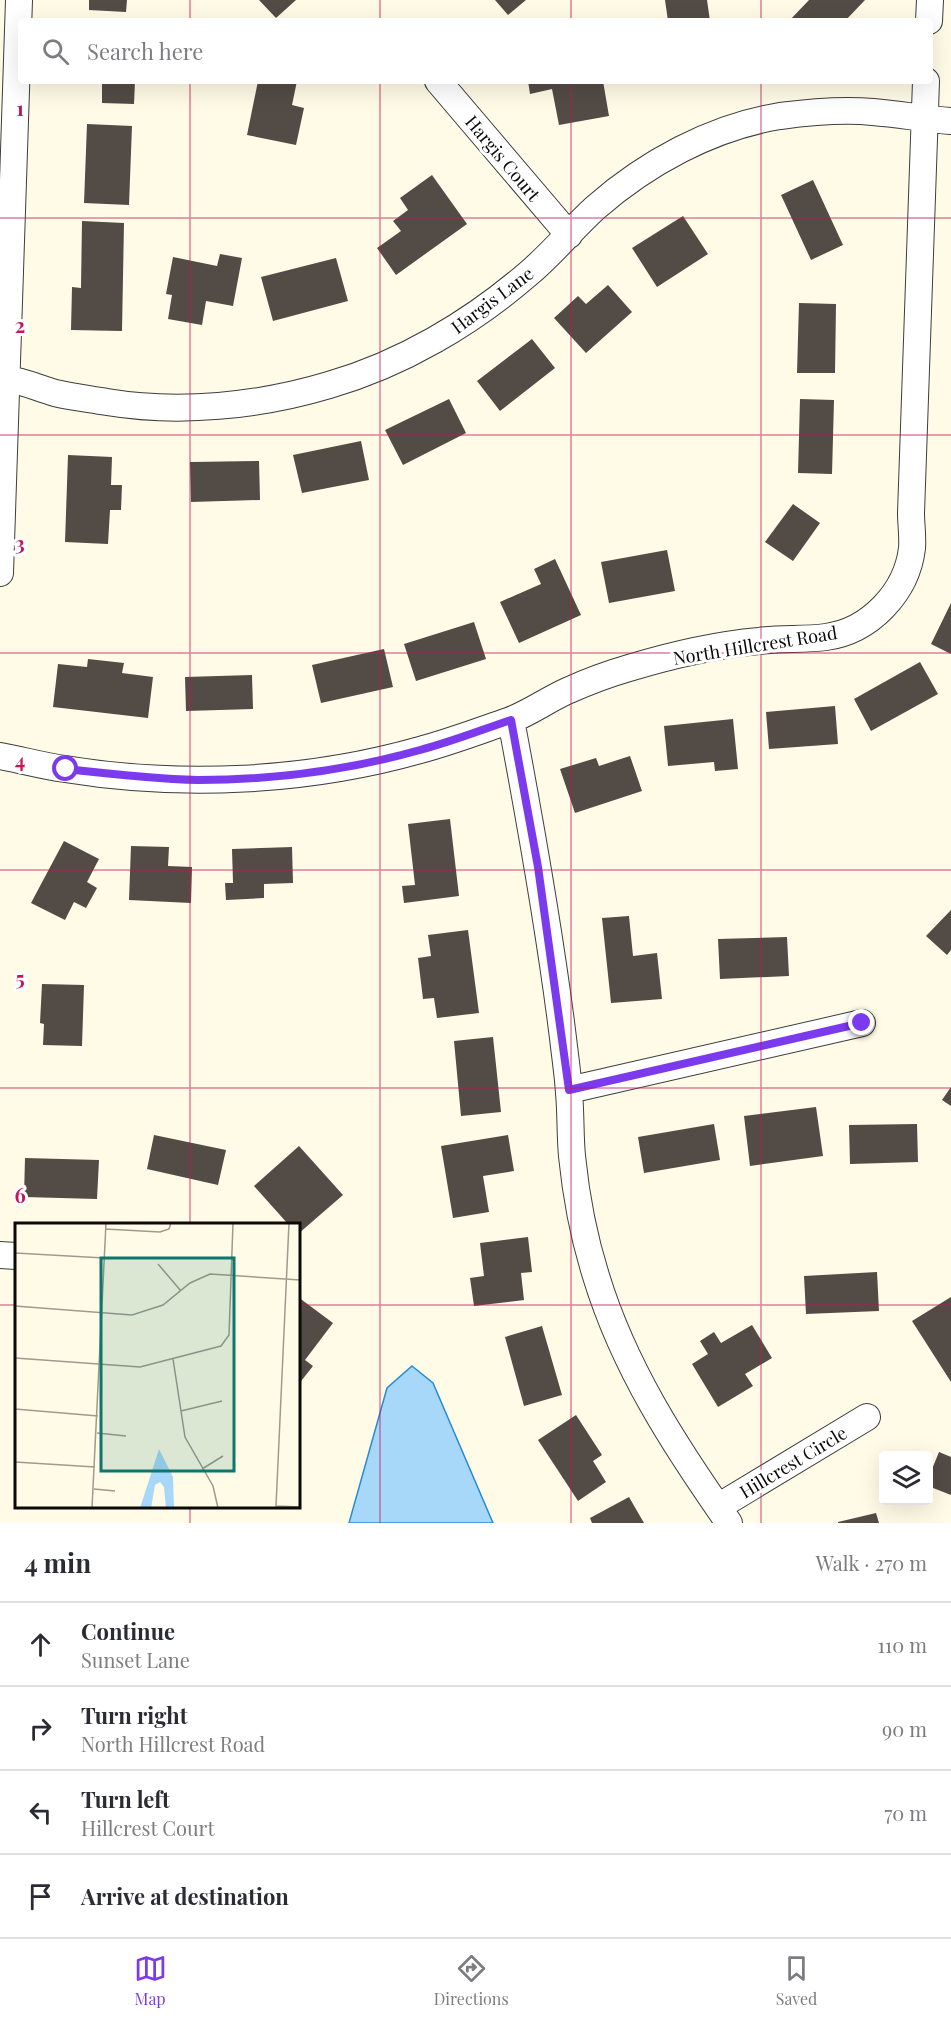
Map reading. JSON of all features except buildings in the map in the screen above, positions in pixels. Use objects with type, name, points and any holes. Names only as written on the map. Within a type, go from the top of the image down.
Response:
[{"type":"street","points":[[929,18],[930,0]]},
{"type":"street","points":[[0,573],[12,2]]},
{"type":"street","name":"Hargis Court","points":[[441,84],[569,235]]},
{"type":"street","name":"North Hillcrest Road","points":[[0,756],[66,769],[140,777],[199,780],[274,776],[348,767],[420,750],[511,720],[567,691],[627,669],[698,650],[760,640],[827,637],[853,629],[874,616],[893,597],[906,574],[912,547],[910,513],[926,84]]},
{"type":"street","name":"Hargis Lane","points":[[4,379],[56,393],[111,403],[166,407],[221,405],[276,398],[330,385],[382,366],[440,338],[469,319],[530,273],[595,208],[635,176],[679,150],[727,130],[777,117],[828,111],[873,112],[951,121]]},
{"type":"street","points":[[511,720],[538,867],[569,1090],[572,1157],[583,1223],[596,1276],[619,1339],[648,1400],[724,1515]]},
{"type":"street","points":[[569,1090],[862,1023]]},
{"type":"street","points":[[0,1255],[15,1257]]},
{"type":"street","name":"Hillcrest Circle","points":[[724,1515],[867,1417]]},
{"type":"water","points":[[412,1366],[433,1383],[493,1523],[349,1523],[387,1388]]},
{"type":"route","points":[[66,769],[140,777],[199,780],[274,776],[348,767],[420,750],[511,720],[538,867],[569,1090],[862,1023]]}]
